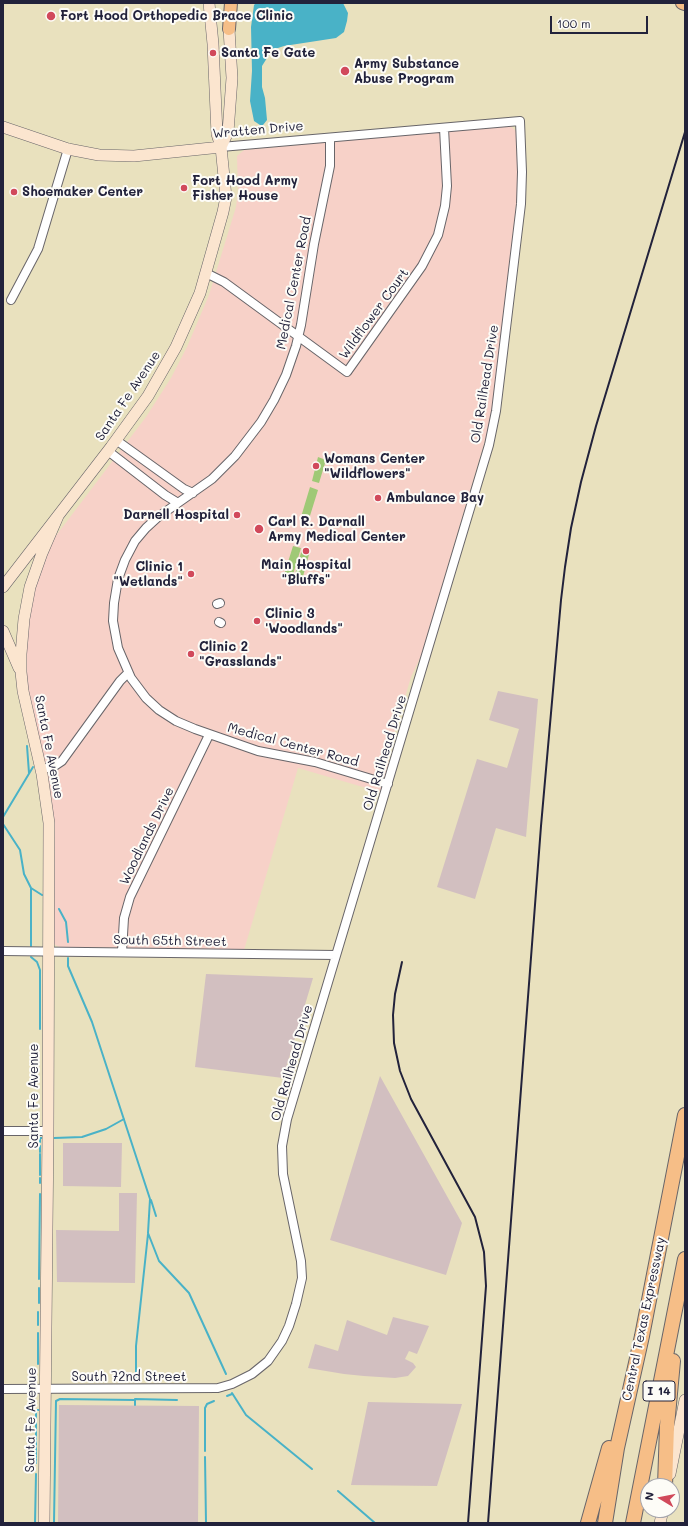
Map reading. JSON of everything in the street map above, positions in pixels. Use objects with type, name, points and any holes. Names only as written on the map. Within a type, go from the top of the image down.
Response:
[{"type":"highway","name":"Central Texas Expressway","points":[[605,1523],[617,1448],[642,1336],[685,1114]]},
{"type":"highway","name":"I 14","points":[[633,1523],[685,1259]]},
{"type":"highway","points":[[666,1478],[667,1426],[673,1359],[685,1295]]},
{"type":"highway","points":[[588,1523],[630,1370],[642,1336]]},
{"type":"main road","points":[[229,28],[231,3]]},
{"type":"street","name":"Santa Fe Avenue","points":[[3,587],[108,451],[151,391],[168,362],[191,314],[206,273],[225,204],[226,188],[221,147],[217,134],[209,3]]},
{"type":"street","points":[[221,147],[228,132],[232,78],[229,28]]},
{"type":"street","name":"Wratten Drive","points":[[3,126],[81,152],[115,156],[134,156],[520,121]]},
{"type":"street","name":"Old Railhead Drive","points":[[252,1374],[268,1361],[282,1341],[289,1326],[300,1290],[302,1278],[301,1261],[284,1174],[282,1146],[287,1119],[494,426],[521,204],[522,172],[520,121]]},
{"type":"street","name":"Wildflower Court","points":[[206,273],[224,282],[347,372],[412,282],[431,250],[442,222],[445,206],[447,177],[444,128]]},
{"type":"street","name":"Medical Center Road","points":[[330,138],[330,166],[314,244],[299,336],[286,375],[261,422],[253,434],[227,464],[212,479],[158,517],[140,535],[130,550],[118,579],[114,596],[113,621],[118,648],[128,673],[146,698],[167,715],[209,735],[263,753],[313,762],[388,784]]},
{"type":"street","points":[[11,300],[38,249],[68,148]]},
{"type":"street","points":[[116,440],[184,489],[193,493]]},
{"type":"street","points":[[108,451],[165,495],[178,503]]},
{"type":"street","points":[[21,672],[22,636],[30,587],[42,552],[58,516]]},
{"type":"street","points":[[3,631],[21,672]]},
{"type":"street","name":"Santa Fe Avenue","points":[[21,672],[26,704],[41,769],[49,823],[44,1523]]},
{"type":"street","points":[[41,769],[54,767],[62,761],[120,681],[128,673]]},
{"type":"street","name":"Woodlands Drive","points":[[122,952],[123,925],[129,901],[209,735]]},
{"type":"street","name":"South 65th Street","points":[[3,951],[336,955]]},
{"type":"street","points":[[3,1131],[48,1131]]},
{"type":"street","name":"South 72nd Street","points":[[3,1389],[218,1388],[232,1384],[252,1374]]},
{"type":"street","points":[[668,1478],[685,1400]]},
{"type":"shaded area","name":"Carl R. Darnall Army Medical Center","points":[[509,125],[516,131],[518,179],[517,198],[492,417],[421,656],[411,677],[391,744],[388,765],[380,792],[298,768],[244,950],[59,947],[54,944],[53,939],[53,826],[27,682],[26,658],[28,621],[35,582],[52,541],[146,417],[171,378],[187,347],[209,295],[236,207],[238,191],[237,156],[244,150]]},
{"type":"shaded area","points":[[498,691],[538,699],[526,837],[496,828],[475,899],[437,887],[477,759],[507,768],[519,729],[489,720]]},
{"type":"shaded area","points":[[206,974],[313,978],[283,1078],[195,1067]]},
{"type":"shaded area","points":[[380,1076],[462,1223],[446,1275],[330,1240]]},
{"type":"shaded area","points":[[63,1143],[122,1143],[121,1187],[63,1186]]},
{"type":"shaded area","points":[[119,1193],[137,1193],[135,1283],[57,1282],[56,1230],[119,1231]]},
{"type":"shaded area","points":[[393,1317],[429,1326],[417,1354],[409,1351],[405,1359],[413,1363],[416,1367],[408,1376],[395,1378],[364,1376],[308,1368],[315,1344],[338,1351],[347,1320],[387,1335]]},
{"type":"shaded area","points":[[368,1402],[462,1404],[437,1486],[351,1485]]},
{"type":"shaded area","points":[[59,1405],[199,1406],[198,1523],[58,1523]]},
{"type":"green space","points":[[318,457],[326,460],[319,483],[312,481]]},
{"type":"green space","points":[[310,487],[318,490],[309,519],[301,517]]},
{"type":"green space","points":[[293,546],[301,548],[292,578],[284,575]]},
{"type":"green space","points":[[302,549],[310,551],[302,580],[294,578]]},
{"type":"water","points":[[256,3],[343,3],[348,13],[344,32],[336,38],[284,46],[272,50],[262,66],[262,87],[265,98],[267,120],[263,125],[260,125],[254,121],[250,101],[252,71],[251,27],[254,5]]},
{"type":"waterway","points":[[27,746],[29,773]]},
{"type":"waterway","points":[[3,817],[33,767]]},
{"type":"waterway","points":[[3,824],[20,850],[24,874],[31,888],[42,895]]},
{"type":"waterway","points":[[31,888],[31,946]]},
{"type":"waterway","points":[[59,909],[66,922],[68,942]]},
{"type":"waterway","points":[[31,957],[37,962],[40,970],[40,1029]]},
{"type":"waterway","points":[[68,958],[68,966],[92,1022],[150,1199],[148,1233],[159,1261],[189,1293],[226,1374]]},
{"type":"waterway","points":[[54,1138],[82,1137],[106,1129],[124,1119]]},
{"type":"waterway","points":[[40,1142],[40,1138],[42,1138]]},
{"type":"waterway","points":[[40,1146],[40,1152]]},
{"type":"waterway","points":[[40,1154],[40,1175]]},
{"type":"waterway","points":[[40,1178],[40,1183]]},
{"type":"waterway","points":[[39,1279],[40,1194]]},
{"type":"waterway","points":[[151,1200],[156,1216]]},
{"type":"waterway","points":[[136,1380],[136,1346],[148,1234]]},
{"type":"waterway","points":[[39,1288],[39,1303]]},
{"type":"waterway","points":[[38,1312],[38,1325]]},
{"type":"waterway","points":[[38,1333],[38,1364]]},
{"type":"waterway","points":[[232,1393],[246,1415],[312,1469]]},
{"type":"waterway","points":[[227,1396],[232,1394]]},
{"type":"waterway","points":[[54,1522],[56,1401],[60,1399],[135,1400],[135,1405]]},
{"type":"waterway","points":[[135,1399],[177,1400]]},
{"type":"waterway","points":[[205,1451],[205,1408],[207,1404],[214,1401]]},
{"type":"waterway","points":[[36,1463],[36,1410],[39,1410]]},
{"type":"waterway","points":[[205,1457],[206,1523]]},
{"type":"waterway","points":[[35,1523],[36,1474]]},
{"type":"waterway","points":[[338,1491],[375,1523]]},
{"type":"railway","points":[[488,1523],[541,826],[565,567],[571,528],[581,482],[596,426],[685,132]]},
{"type":"railway","points":[[402,962],[395,994],[393,1015],[394,1043],[400,1071],[411,1099],[475,1217],[484,1252],[486,1286],[468,1523]]},
{"type":"place","name":"Fort Hood Orthopedic Brace Clinic","points":[[51,16]]},
{"type":"place","name":"Santa Fe Gate","points":[[213,53]]},
{"type":"place","name":"Army Substance Abuse Program","points":[[345,71]]},
{"type":"place","name":"Fort Hood Army Fisher House","points":[[184,188]]},
{"type":"place","name":"Shoemaker Center","points":[[14,192]]},
{"type":"place","name":"Womans Center \"Wildflowers\"","points":[[316,466]]},
{"type":"place","name":"Ambulance Bay","points":[[378,498]]},
{"type":"place","name":"Darnell Hospital","points":[[237,515]]},
{"type":"place","name":"Carl R. Darnall Army Medical Center","points":[[259,529]]},
{"type":"place","name":"Main Hospital \"Bluffs\"","points":[[306,551]]},
{"type":"place","name":"Clinic 1 \"Wetlands\"","points":[[191,574]]},
{"type":"place","name":"Clinic 3 'Woodlands\"","points":[[257,621]]},
{"type":"place","name":"Clinic 2 \"Grasslands\"","points":[[191,654]]}]
